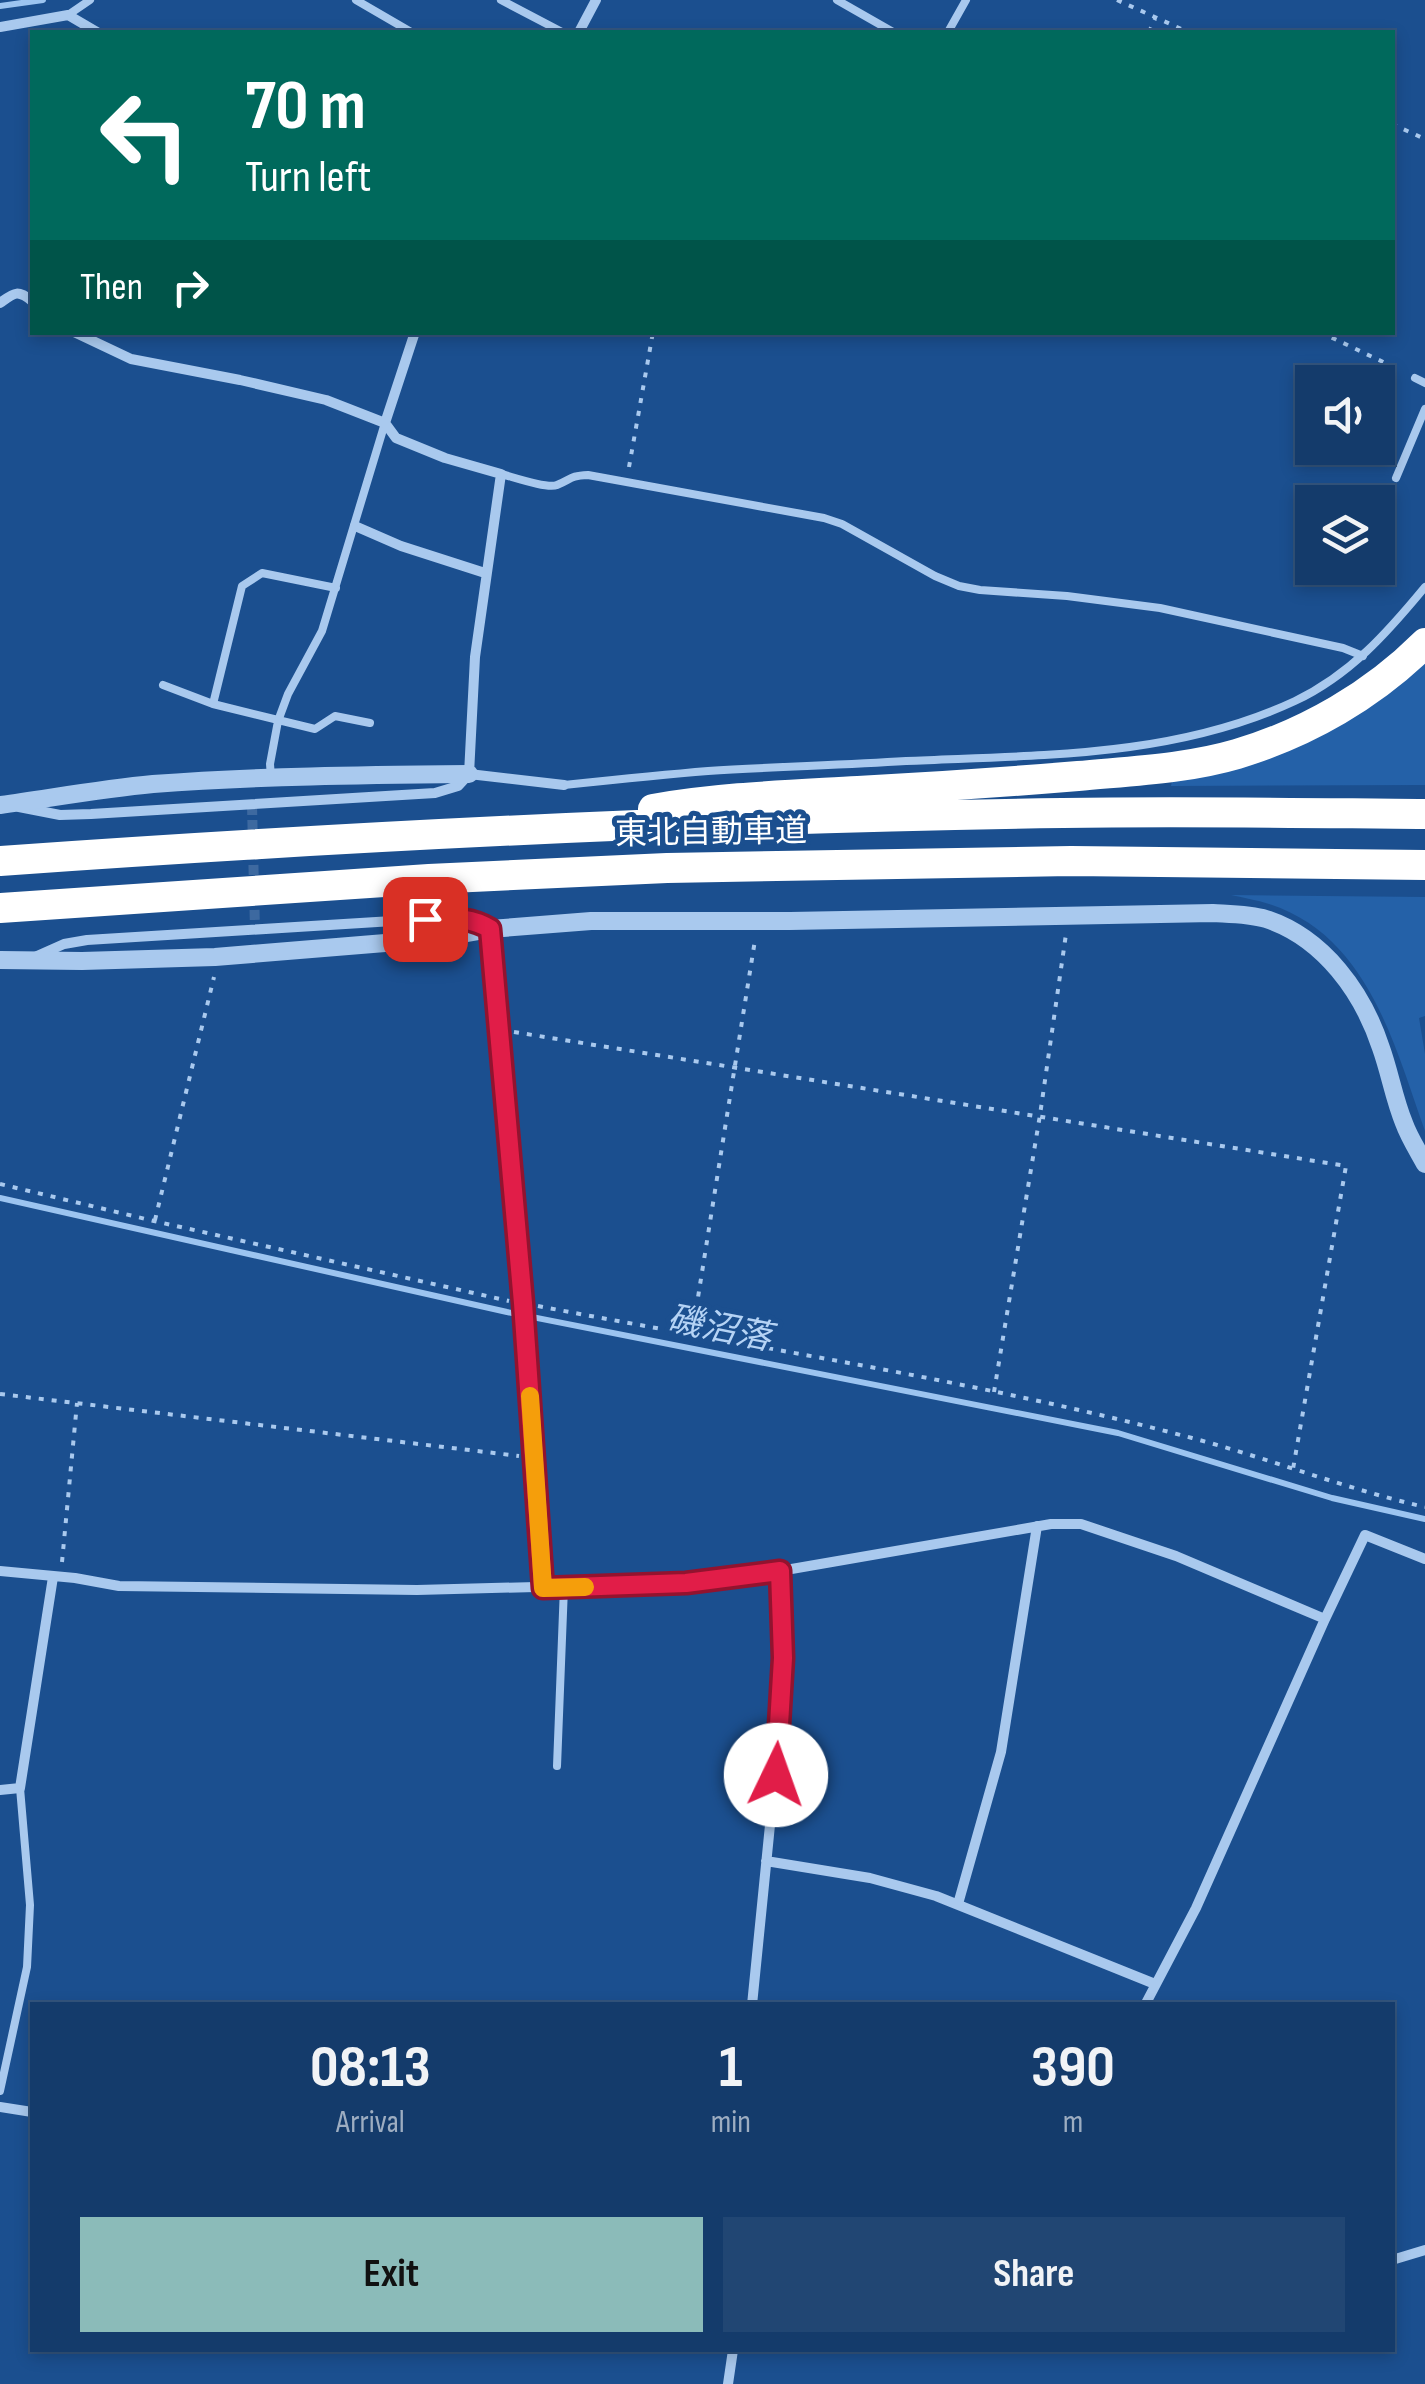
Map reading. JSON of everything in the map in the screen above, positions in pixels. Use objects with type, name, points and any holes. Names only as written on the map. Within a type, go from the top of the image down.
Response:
[{"type":"highway","points":[[537,829],[710,799],[980,785],[1156,769],[1234,755],[1293,732],[1352,702],[1425,643]]},
{"type":"highway","name":"東北自動車道","points":[[0,861],[537,829],[1066,812],[1425,814]]},
{"type":"highway","points":[[1072,861],[1181,879],[1425,882]]},
{"type":"highway","name":"東北自動車道","points":[[0,908],[429,879],[668,868],[1072,861],[1425,865]]},
{"type":"street","points":[[581,30],[596,0]]},
{"type":"street","points":[[0,27],[68,15],[94,30]]},
{"type":"street","points":[[0,303],[14,293],[30,298]]},
{"type":"street","points":[[2,804],[60,815],[436,794],[458,786],[469,774],[476,657],[501,474],[396,438],[384,424],[326,400],[131,359],[80,335]]},
{"type":"street","points":[[384,424],[413,335]]},
{"type":"street","points":[[355,526],[486,574]]},
{"type":"street","points":[[2,804],[115,788],[271,777],[469,774],[564,785]]},
{"type":"street","points":[[0,960],[215,957],[434,940],[490,929],[591,920],[1234,914],[1263,918],[1310,943],[1354,989],[1380,1045],[1403,1122],[1425,1164]]},
{"type":"street","points":[[27,960],[64,944],[106,939],[425,919],[464,918],[490,929]]},
{"type":"street","points":[[490,929],[543,1588]]},
{"type":"street","points":[[0,1572],[119,1586],[416,1590],[686,1583],[780,1571],[1037,1526],[1081,1524],[1176,1556],[1324,1619]]},
{"type":"street","points":[[958,1904],[1001,1752],[1037,1526]]},
{"type":"street","points":[[1145,2002],[1196,1908],[1365,1534],[1425,1559]]},
{"type":"street","points":[[752,2002],[776,1775],[783,1658],[780,1571]]},
{"type":"street","points":[[0,1790],[20,1788],[53,1577]]},
{"type":"street","points":[[766,1862],[870,1878],[958,1904],[1154,1984]]},
{"type":"street","points":[[0,2107],[30,2112]]},
{"type":"street","points":[[1395,2259],[1425,2250]]},
{"type":"street","points":[[728,2384],[733,2352]]},
{"type":"lane","points":[[68,15],[90,0]]},
{"type":"lane","points":[[356,0],[408,30]]},
{"type":"lane","points":[[501,0],[558,30]]},
{"type":"lane","points":[[837,0],[890,30]]},
{"type":"lane","points":[[949,30],[966,0]]},
{"type":"lane","points":[[1415,378],[1425,383]]},
{"type":"lane","points":[[1396,478],[1425,410]]},
{"type":"lane","points":[[271,777],[278,721],[322,631],[384,424]]},
{"type":"lane","points":[[501,474],[551,486],[572,476],[588,476],[824,518],[960,586],[1160,608],[1343,648],[1362,656]]},
{"type":"lane","points":[[213,704],[242,586],[262,573],[336,588]]},
{"type":"lane","points":[[564,785],[708,771],[1134,748],[1208,733],[1251,720],[1322,685],[1386,634],[1425,587]]},
{"type":"lane","points":[[163,685],[213,704],[315,729],[335,716],[370,724]]},
{"type":"lane","points":[[557,1766],[564,1587]]},
{"type":"lane","points":[[0,2091],[27,1967],[30,1905],[20,1788]]},
{"type":"path","points":[[1117,0],[1183,30]]},
{"type":"path","points":[[1150,30],[1156,18]]},
{"type":"path","points":[[1395,125],[1425,139]]},
{"type":"path","points":[[627,482],[652,335]]},
{"type":"path","points":[[1326,335],[1415,378]]},
{"type":"path","points":[[994,1392],[1069,915]]},
{"type":"path","points":[[692,1336],[756,936],[755,920]]},
{"type":"path","points":[[154,1222],[216,970],[215,957]]},
{"type":"path","points":[[498,1029],[1346,1166],[1293,1469]]},
{"type":"path","points":[[0,1184],[523,1305],[994,1392],[1193,1438],[1377,1496],[1425,1507]]},
{"type":"path","points":[[0,1394],[534,1458]]},
{"type":"path","points":[[53,1577],[61,1566],[77,1403]]},
{"type":"shaded area","points":[[1425,660],[1425,785],[1171,786],[1172,781]]},
{"type":"shaded area","points":[[1231,895],[1425,897],[1425,1016],[1419,1018],[1425,1054],[1425,1131],[1388,1029],[1354,967],[1331,941],[1303,919],[1269,904]]},
{"type":"waterway","points":[[0,6],[43,0]]},
{"type":"waterway","name":"磯沼落","points":[[0,1198],[507,1312],[1118,1433],[1332,1498],[1425,1519]]},
{"type":"tunnel","points":[[252,805],[255,930]]},
{"type":"slow traffic","points":[[530,1396],[543,1588],[585,1587]]},
{"type":"route","points":[[425,919],[464,918],[490,929],[543,1588],[686,1583],[780,1571],[783,1658],[776,1775]]}]
